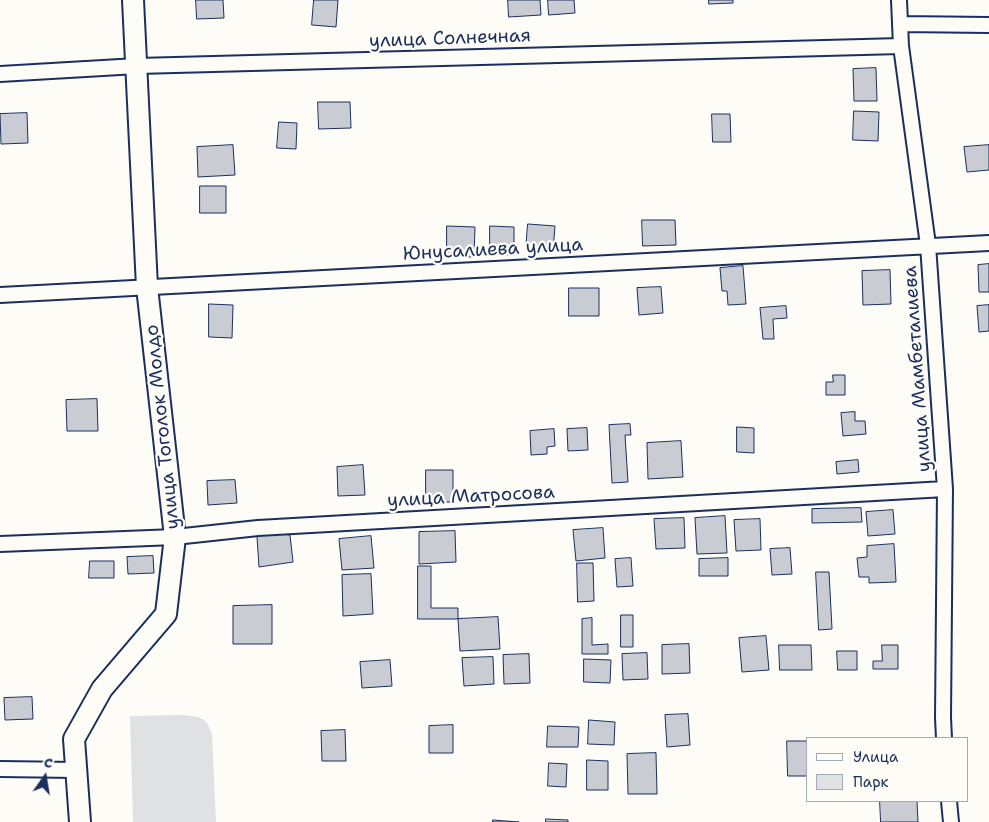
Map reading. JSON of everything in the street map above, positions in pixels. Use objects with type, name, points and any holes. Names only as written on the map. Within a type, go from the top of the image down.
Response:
[{"type":"street","name":"улица Тоголок Молдо","points":[[80,822],[74,739],[102,689],[166,614],[175,537],[148,287],[133,0]]},
{"type":"street","name":"улица Мамбеталиева","points":[[899,0],[901,46],[928,245],[944,489],[944,737]]},
{"type":"street","points":[[901,24],[989,25]]},
{"type":"street","name":"улица Солнечная","points":[[0,74],[137,66],[901,46]]},
{"type":"street","name":"Юнусалиева улица","points":[[0,295],[989,243]]},
{"type":"street","name":"улица Матросова","points":[[0,544],[175,537],[258,528],[944,489]]},
{"type":"street","points":[[0,769],[76,770]]},
{"type":"street","points":[[949,802],[951,822]]},
{"type":"green space","points":[[130,716],[195,716],[205,721],[212,734],[216,822],[133,822]]},
{"type":"building","points":[[196,0],[223,0],[224,18],[197,19]]},
{"type":"building","points":[[314,0],[338,0],[336,27],[312,25]]},
{"type":"building","points":[[508,0],[540,0],[541,15],[509,17]]},
{"type":"building","points":[[548,0],[574,0],[575,13],[549,15]]},
{"type":"building","points":[[709,0],[733,0],[733,3],[709,4]]},
{"type":"building","points":[[876,68],[877,101],[854,101],[853,69]]},
{"type":"building","points":[[318,102],[350,102],[351,128],[319,129]]},
{"type":"building","points":[[854,111],[879,112],[878,141],[853,140]]},
{"type":"building","points":[[27,113],[28,143],[1,144],[0,114]]},
{"type":"building","points":[[712,114],[730,114],[731,142],[713,142]]},
{"type":"building","points":[[279,122],[297,123],[296,149],[277,148]]},
{"type":"building","points":[[233,145],[235,175],[198,177],[197,147]]},
{"type":"building","points":[[989,145],[989,170],[967,172],[964,147]]},
{"type":"building","points":[[200,186],[226,186],[226,213],[200,213]]},
{"type":"building","points":[[642,220],[675,220],[676,245],[643,246]]},
{"type":"building","points":[[528,224],[555,226],[553,251],[526,249]]},
{"type":"building","points":[[447,226],[475,227],[474,257],[447,256]]},
{"type":"building","points":[[490,226],[514,227],[514,255],[490,254]]},
{"type":"building","points":[[989,264],[989,292],[979,292],[978,265]]},
{"type":"building","points":[[743,266],[746,304],[728,305],[727,291],[722,291],[720,268]]},
{"type":"building","points":[[890,270],[891,304],[863,305],[862,271]]},
{"type":"building","points":[[661,287],[663,313],[639,315],[637,288]]},
{"type":"building","points":[[569,288],[599,288],[599,316],[569,316]]},
{"type":"building","points":[[209,304],[233,305],[232,338],[209,337]]},
{"type":"building","points":[[989,305],[989,331],[979,332],[977,306]]},
{"type":"building","points":[[786,306],[787,318],[773,319],[774,339],[763,339],[760,308]]},
{"type":"building","points":[[833,375],[845,375],[845,395],[826,395],[826,382],[833,382]]},
{"type":"building","points":[[97,399],[98,431],[67,431],[66,400]]},
{"type":"building","points":[[855,412],[855,421],[865,421],[866,434],[843,436],[841,413]]},
{"type":"building","points":[[630,424],[631,435],[625,435],[628,482],[612,483],[609,425]]},
{"type":"building","points":[[737,427],[754,428],[754,453],[737,452]]},
{"type":"building","points":[[587,428],[588,450],[568,451],[567,429]]},
{"type":"building","points":[[554,429],[555,446],[547,447],[547,454],[531,455],[530,431]]},
{"type":"building","points":[[681,441],[683,477],[648,479],[647,443]]},
{"type":"building","points":[[858,460],[859,472],[837,474],[836,462]]},
{"type":"building","points":[[363,465],[365,495],[338,496],[337,467]]},
{"type":"building","points":[[426,470],[453,470],[453,502],[426,502]]},
{"type":"building","points":[[235,480],[237,503],[208,505],[207,481]]},
{"type":"building","points":[[861,508],[862,522],[812,523],[812,509]]},
{"type":"building","points":[[893,510],[895,534],[868,536],[866,512]]},
{"type":"building","points":[[725,516],[727,553],[697,554],[695,518]]},
{"type":"building","points":[[684,518],[685,548],[656,549],[654,519]]},
{"type":"building","points":[[760,519],[761,550],[736,551],[734,520]]},
{"type":"building","points":[[603,528],[605,558],[576,561],[573,530]]},
{"type":"building","points":[[455,531],[456,562],[419,564],[419,532]]},
{"type":"building","points":[[273,533],[290,535],[293,562],[259,567],[257,537]]},
{"type":"building","points":[[371,536],[374,568],[342,570],[339,539]]},
{"type":"building","points":[[894,544],[896,582],[869,583],[869,577],[859,577],[857,558],[867,557],[867,546]]},
{"type":"building","points":[[790,548],[792,574],[772,575],[770,549]]},
{"type":"building","points":[[153,556],[154,573],[128,574],[127,557]]},
{"type":"building","points":[[631,558],[633,586],[617,587],[615,559]]},
{"type":"building","points":[[728,558],[728,576],[699,576],[699,559]]},
{"type":"building","points":[[90,561],[114,561],[114,578],[89,578]]},
{"type":"building","points":[[577,563],[593,563],[594,601],[578,602]]},
{"type":"building","points":[[418,566],[431,566],[431,608],[458,608],[458,619],[418,619]]},
{"type":"building","points":[[816,572],[829,572],[832,629],[819,630]]},
{"type":"building","points":[[371,574],[373,614],[343,616],[342,575]]},
{"type":"building","points":[[272,605],[272,644],[233,644],[233,606]]},
{"type":"building","points":[[621,615],[633,615],[633,647],[621,647]]},
{"type":"building","points":[[498,617],[500,649],[460,651],[458,619]]},
{"type":"building","points":[[592,618],[592,645],[608,644],[608,654],[582,654],[582,619]]},
{"type":"building","points":[[766,636],[769,670],[742,672],[739,638]]},
{"type":"building","points":[[689,644],[690,673],[662,674],[662,645]]},
{"type":"building","points":[[779,645],[811,645],[812,670],[780,670]]},
{"type":"building","points":[[882,645],[898,645],[898,669],[873,669],[873,661],[882,661]]},
{"type":"building","points":[[837,651],[857,651],[857,670],[838,670]]},
{"type":"building","points":[[647,653],[648,679],[623,680],[622,654]]},
{"type":"building","points":[[529,654],[530,683],[504,684],[503,655]]},
{"type":"building","points":[[493,657],[494,684],[464,686],[462,658]]},
{"type":"building","points":[[584,659],[611,660],[610,683],[584,682]]},
{"type":"building","points":[[390,660],[392,686],[362,688],[360,662]]},
{"type":"building","points":[[32,697],[33,719],[5,720],[4,698]]},
{"type":"building","points":[[688,714],[690,745],[667,747],[665,715]]},
{"type":"building","points":[[589,720],[615,722],[614,745],[588,744]]},
{"type":"building","points":[[453,725],[453,753],[429,753],[429,726]]},
{"type":"building","points":[[548,726],[579,727],[578,747],[547,747]]},
{"type":"building","points":[[345,730],[346,761],[322,761],[321,731]]},
{"type":"building","points":[[787,741],[806,741],[806,776],[788,776]]},
{"type":"building","points":[[656,753],[657,794],[628,794],[627,754]]},
{"type":"building","points":[[587,760],[608,761],[608,790],[587,790]]},
{"type":"building","points":[[549,763],[567,764],[566,787],[548,786]]},
{"type":"building","points":[[880,802],[917,802],[918,822],[881,822]]},
{"type":"building","points":[[546,819],[568,820],[568,822],[546,822]]},
{"type":"building","points":[[493,820],[519,822],[493,822]]}]
